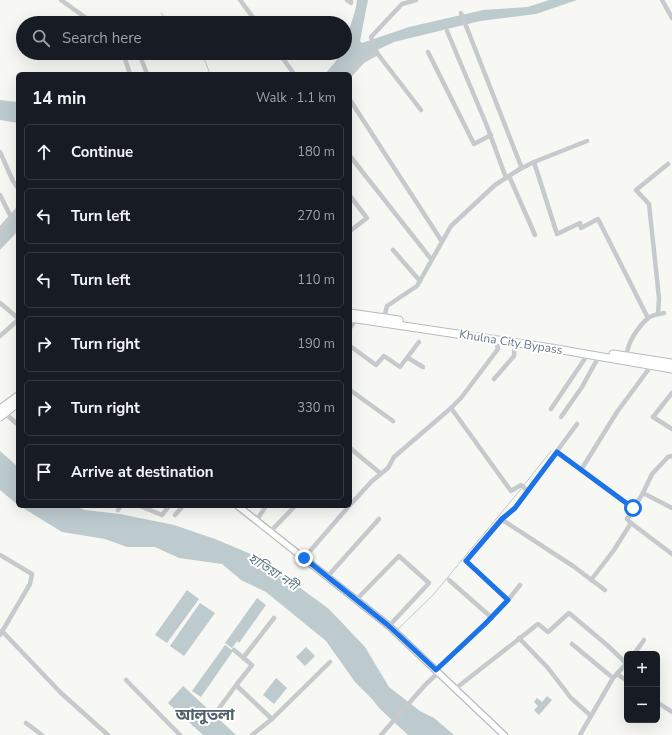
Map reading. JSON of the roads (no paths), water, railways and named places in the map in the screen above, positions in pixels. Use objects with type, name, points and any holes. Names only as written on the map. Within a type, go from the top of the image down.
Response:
[{"type":"highway","name":"Khulna City Bypass","points":[[352,313],[672,363]]},
{"type":"highway","name":"Khulna City Bypass","points":[[353,318],[588,354],[672,369]]},
{"type":"highway","points":[[2,413],[16,398]]},
{"type":"highway","points":[[2,413],[16,404]]},
{"type":"main road","points":[[240,508],[389,626],[504,735]]},
{"type":"street","points":[[61,0],[84,16]]},
{"type":"street","points":[[240,0],[252,16]]},
{"type":"street","points":[[347,0],[351,3],[351,0]]},
{"type":"street","points":[[416,0],[402,4],[371,37],[377,52],[421,110]]},
{"type":"street","points":[[662,0],[672,18]]},
{"type":"street","points":[[462,14],[519,160],[520,169]]},
{"type":"street","points":[[447,31],[508,177],[535,235]]},
{"type":"street","points":[[352,73],[363,61],[377,52]]},
{"type":"street","points":[[428,52],[474,144],[491,135]]},
{"type":"street","points":[[125,60],[129,72]]},
{"type":"street","points":[[142,60],[146,72]]},
{"type":"street","points":[[284,60],[293,72]]},
{"type":"street","points":[[352,103],[441,240]]},
{"type":"street","points":[[384,318],[387,306],[415,288],[441,240],[451,226],[468,208],[520,169],[588,141]]},
{"type":"street","points":[[0,152],[16,185]]},
{"type":"street","points":[[352,159],[361,173],[431,259]]},
{"type":"street","points":[[534,162],[557,234],[580,224],[581,228],[598,219],[648,318]]},
{"type":"street","points":[[658,314],[659,298],[649,204],[636,190],[668,164]]},
{"type":"street","points":[[0,195],[11,217]]},
{"type":"street","points":[[352,199],[367,218],[352,229]]},
{"type":"street","points":[[0,229],[16,211]]},
{"type":"street","points":[[393,250],[420,281]]},
{"type":"street","points":[[0,303],[16,317]]},
{"type":"street","points":[[627,356],[626,349],[630,341],[648,318],[664,313]]},
{"type":"street","points":[[0,336],[16,321]]},
{"type":"street","points":[[352,504],[380,473],[388,468],[394,457],[462,398],[498,349],[496,340]]},
{"type":"street","points":[[352,347],[376,365],[384,356],[401,367],[419,342]]},
{"type":"street","points":[[494,379],[514,356],[515,343]]},
{"type":"street","points":[[551,409],[588,354]]},
{"type":"street","points":[[561,417],[582,387],[599,356]]},
{"type":"street","points":[[408,358],[423,367]]},
{"type":"street","points":[[581,470],[617,412],[651,366]]},
{"type":"street","points":[[352,391],[393,421]]},
{"type":"street","points":[[672,394],[653,417],[672,429]]},
{"type":"street","points":[[451,408],[511,491],[521,485],[528,491]]},
{"type":"street","points":[[2,413],[16,424]]},
{"type":"street","points":[[508,600],[466,561],[502,519],[515,508],[577,424]]},
{"type":"street","points":[[352,450],[380,473]]},
{"type":"street","points":[[557,452],[633,508]]},
{"type":"street","points":[[672,456],[668,457],[663,463],[659,464],[627,519],[672,554]]},
{"type":"street","points":[[643,493],[672,508]]},
{"type":"street","points":[[145,508],[162,515],[167,508]]},
{"type":"street","points":[[175,516],[181,508]]},
{"type":"street","points":[[256,521],[265,508]]},
{"type":"street","points":[[270,532],[292,508]]},
{"type":"street","points":[[304,558],[348,508]]},
{"type":"street","points":[[328,577],[379,519]]},
{"type":"street","points":[[502,519],[605,590]]},
{"type":"street","points":[[591,580],[614,550],[631,523]]},
{"type":"street","points":[[0,555],[32,574],[30,584],[2,633],[10,638],[61,693],[108,735]]},
{"type":"street","points":[[356,600],[399,556],[429,582],[389,626]]},
{"type":"street","points":[[449,580],[492,618]]},
{"type":"street","points":[[381,735],[437,671],[492,618],[520,585]]},
{"type":"street","points":[[456,689],[538,624],[548,632],[569,613],[624,660]]},
{"type":"street","points":[[243,658],[274,618]]},
{"type":"street","points":[[520,638],[548,668],[571,698],[590,715]]},
{"type":"street","points":[[636,651],[644,640]]},
{"type":"street","points":[[572,644],[615,676],[624,680]]},
{"type":"street","points":[[217,711],[252,665],[234,650]]},
{"type":"street","points":[[252,735],[272,719],[330,662]]},
{"type":"street","points":[[580,735],[590,715],[615,676],[624,666]]},
{"type":"street","points":[[126,680],[180,735]]},
{"type":"street","points":[[237,684],[272,719]]},
{"type":"street","points":[[660,704],[672,712]]},
{"type":"street","points":[[26,723],[42,735]]},
{"type":"water","points":[[357,0],[368,0],[360,41],[362,43],[409,27],[483,10],[528,7],[549,0],[577,0],[536,14],[480,21],[394,42],[377,50],[351,72],[327,72],[336,60],[352,60],[352,20]]},
{"type":"water","points":[[0,100],[16,102],[16,123],[0,120]]},
{"type":"water","points":[[16,213],[16,233],[0,250],[0,231]]},
{"type":"water","points":[[0,451],[16,465],[16,503],[0,490]]},
{"type":"water","name":"হাতিয়া নদী","points":[[23,508],[80,508],[85,510],[120,514],[174,525],[215,539],[258,557],[329,609],[365,647],[389,687],[420,711],[434,718],[454,735],[408,735],[380,709],[355,682],[326,641],[266,592],[241,580],[222,564],[179,558],[155,547],[127,547],[105,539],[62,532]]},
{"type":"water","points":[[187,590],[199,599],[167,643],[155,635]]},
{"type":"water","points":[[257,598],[266,605],[239,643],[237,641],[232,648],[225,643]]},
{"type":"water","points":[[200,603],[215,613],[184,656],[170,646]]},
{"type":"water","points":[[225,645],[233,651],[201,697],[192,691]]},
{"type":"water","points":[[306,647],[315,656],[305,666],[296,657]]},
{"type":"water","points":[[276,678],[287,688],[274,704],[263,695]]},
{"type":"water","points":[[183,686],[236,735],[203,735],[168,703]]},
{"type":"water","points":[[547,696],[552,700],[539,715],[534,710],[538,706],[534,702],[537,698],[542,702]]},
{"type":"waterway","points":[[161,13],[164,16]]},
{"type":"waterway","points":[[204,60],[209,72]]},
{"type":"waterway","points":[[524,485],[551,451]]},
{"type":"waterway","points":[[397,630],[433,595],[521,489]]},
{"type":"district","name":"আলুতলা","points":[[205,715]]}]
